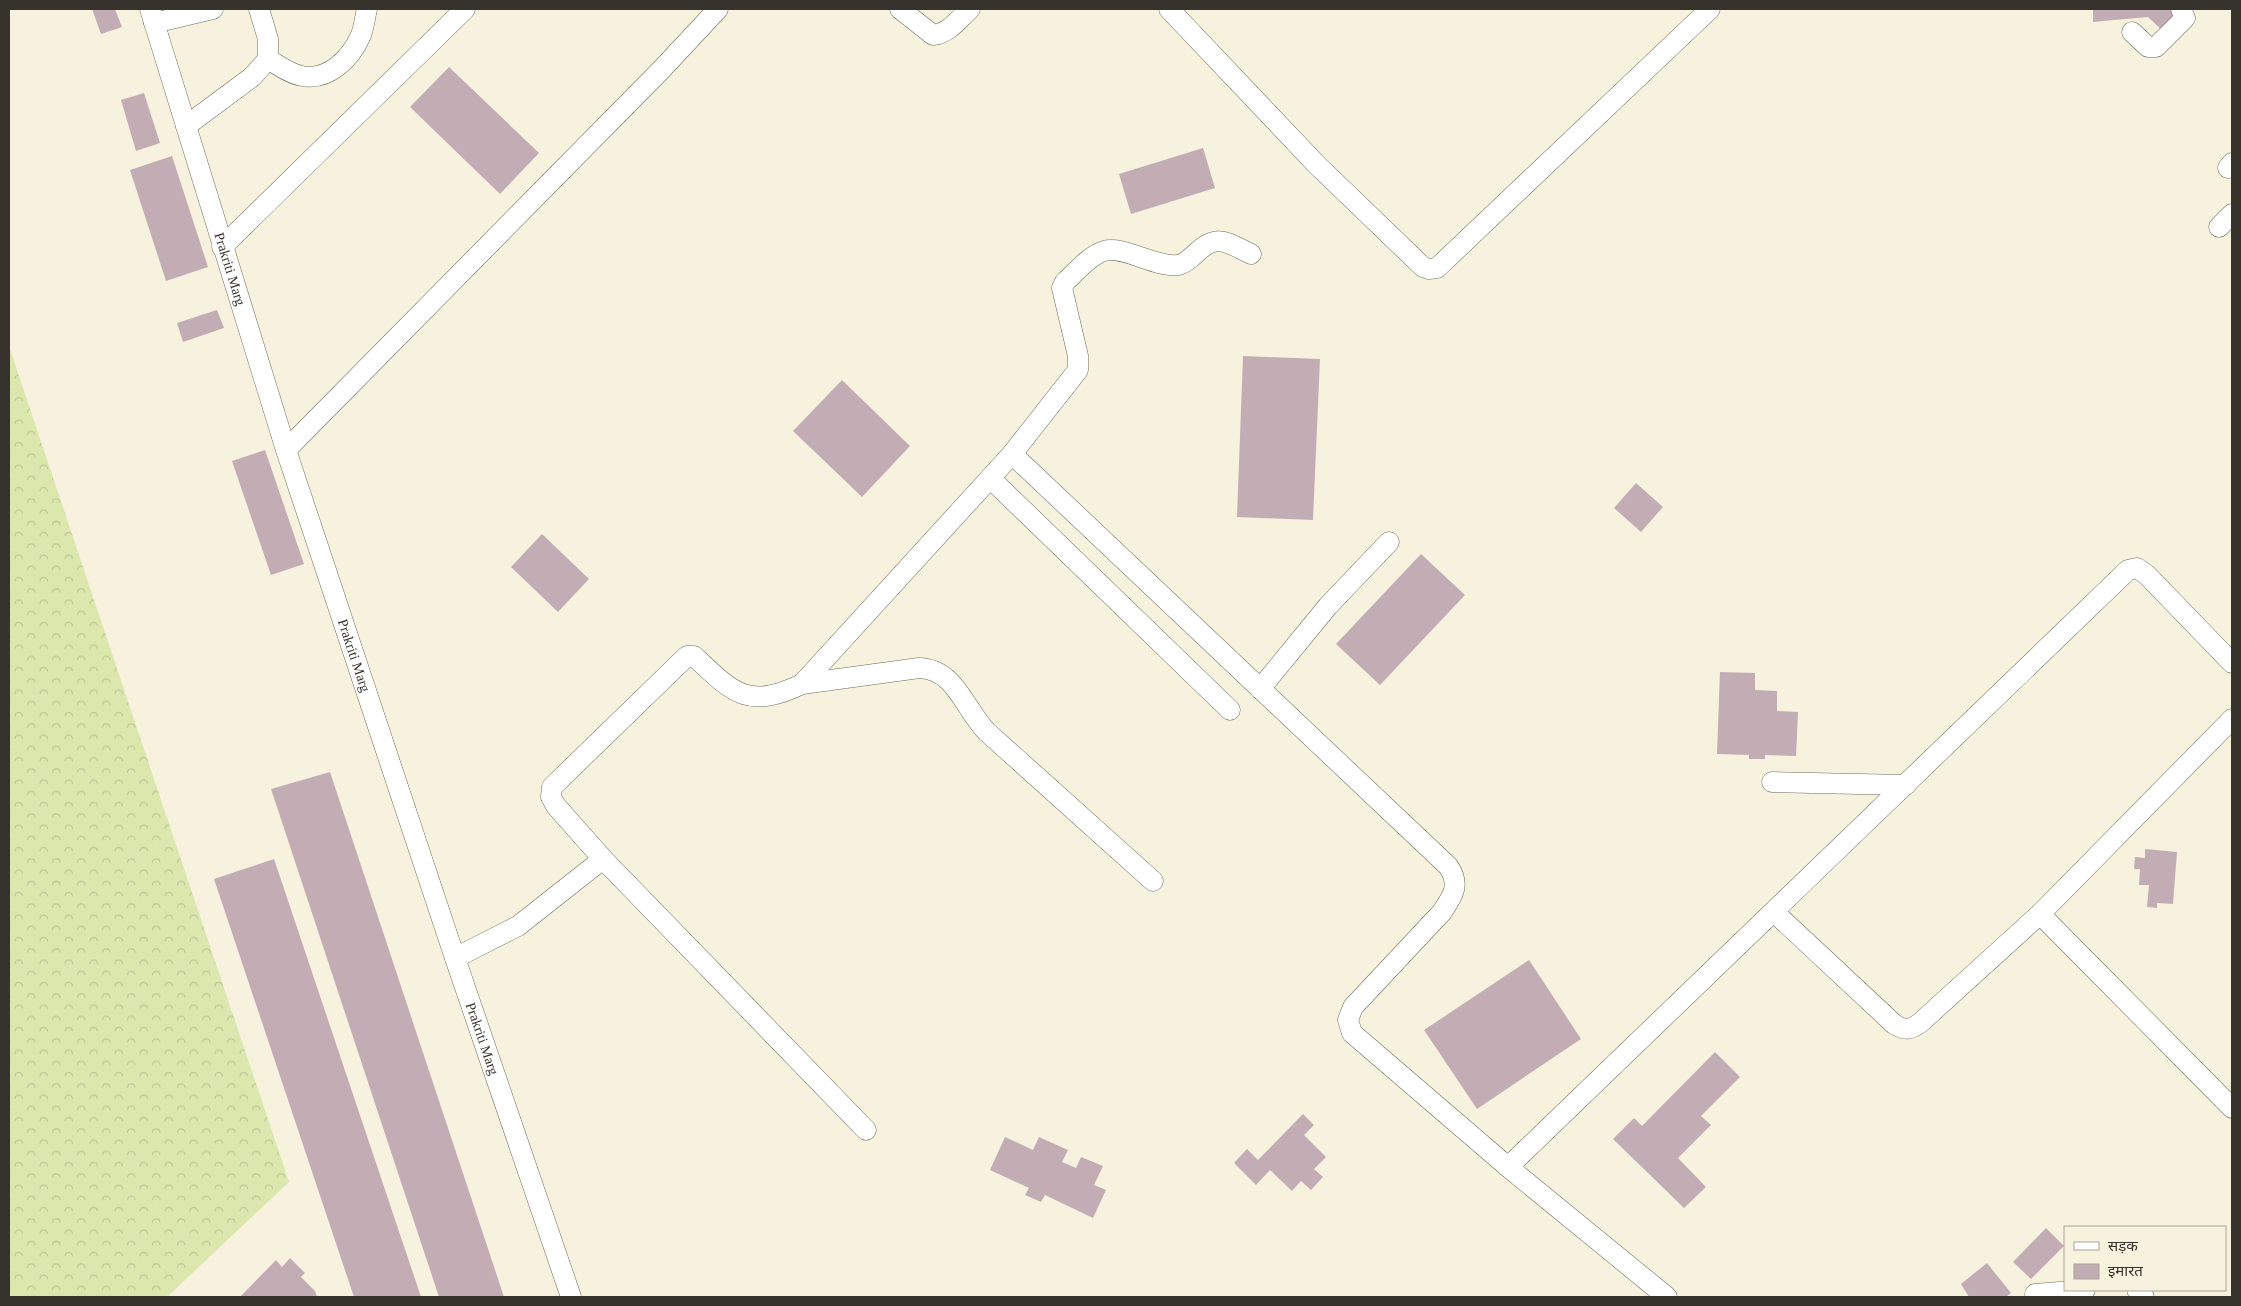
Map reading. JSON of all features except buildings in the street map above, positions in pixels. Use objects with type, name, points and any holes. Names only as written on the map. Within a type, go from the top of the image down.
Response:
[{"type":"street","points":[[152,16],[213,9]]},
{"type":"street","points":[[186,126],[252,77],[268,59],[268,39],[259,9]]},
{"type":"street","points":[[268,59],[296,75],[322,76],[334,69],[355,48],[362,33],[367,9]]},
{"type":"street","points":[[222,247],[465,9]]},
{"type":"street","points":[[286,450],[661,70],[718,9]]},
{"type":"street","points":[[900,9],[933,35],[938,35],[950,28],[970,9]]},
{"type":"street","points":[[1169,9],[1330,177],[1424,267],[1433,269],[1437,268],[1710,9]]},
{"type":"street","points":[[2132,32],[2148,47],[2156,47],[2185,18],[2184,12],[2181,9]]},
{"type":"street","name":"Prakriti Marg","points":[[152,16],[286,450],[455,958],[571,1297]]},
{"type":"street","points":[[802,684],[1012,454],[1078,370],[1078,356],[1062,288],[1065,282],[1092,258],[1105,250],[1114,250],[1162,264],[1178,265],[1188,261],[1209,242],[1222,241],[1251,254]]},
{"type":"street","points":[[1012,454],[1452,872],[1456,885],[1453,896],[1442,912],[1349,1013],[1349,1026],[1352,1033],[1508,1167],[1667,1297]]},
{"type":"street","points":[[990,478],[1230,710]]},
{"type":"street","points":[[1260,688],[1328,606],[1389,542]]},
{"type":"street","points":[[1508,1167],[2113,584],[2132,568],[2137,568],[2147,575],[2232,664]]},
{"type":"street","points":[[866,1130],[603,859],[556,806],[551,797],[552,787],[687,656],[694,656],[734,691],[745,696],[763,697],[784,693],[802,684],[919,668],[928,668],[941,673],[956,687],[986,732],[1153,881]]},
{"type":"street","points":[[1774,912],[1894,1024],[1905,1030],[1911,1029],[1920,1023],[2040,914],[2232,719]]},
{"type":"street","points":[[1772,782],[1906,785]]},
{"type":"street","points":[[455,958],[518,926],[603,859]]},
{"type":"street","points":[[2040,914],[2232,1108]]},
{"type":"street","points":[[2035,1294],[2072,1291]]},
{"type":"green space","points":[[9,346],[289,1182],[167,1297],[9,1297]]}]
